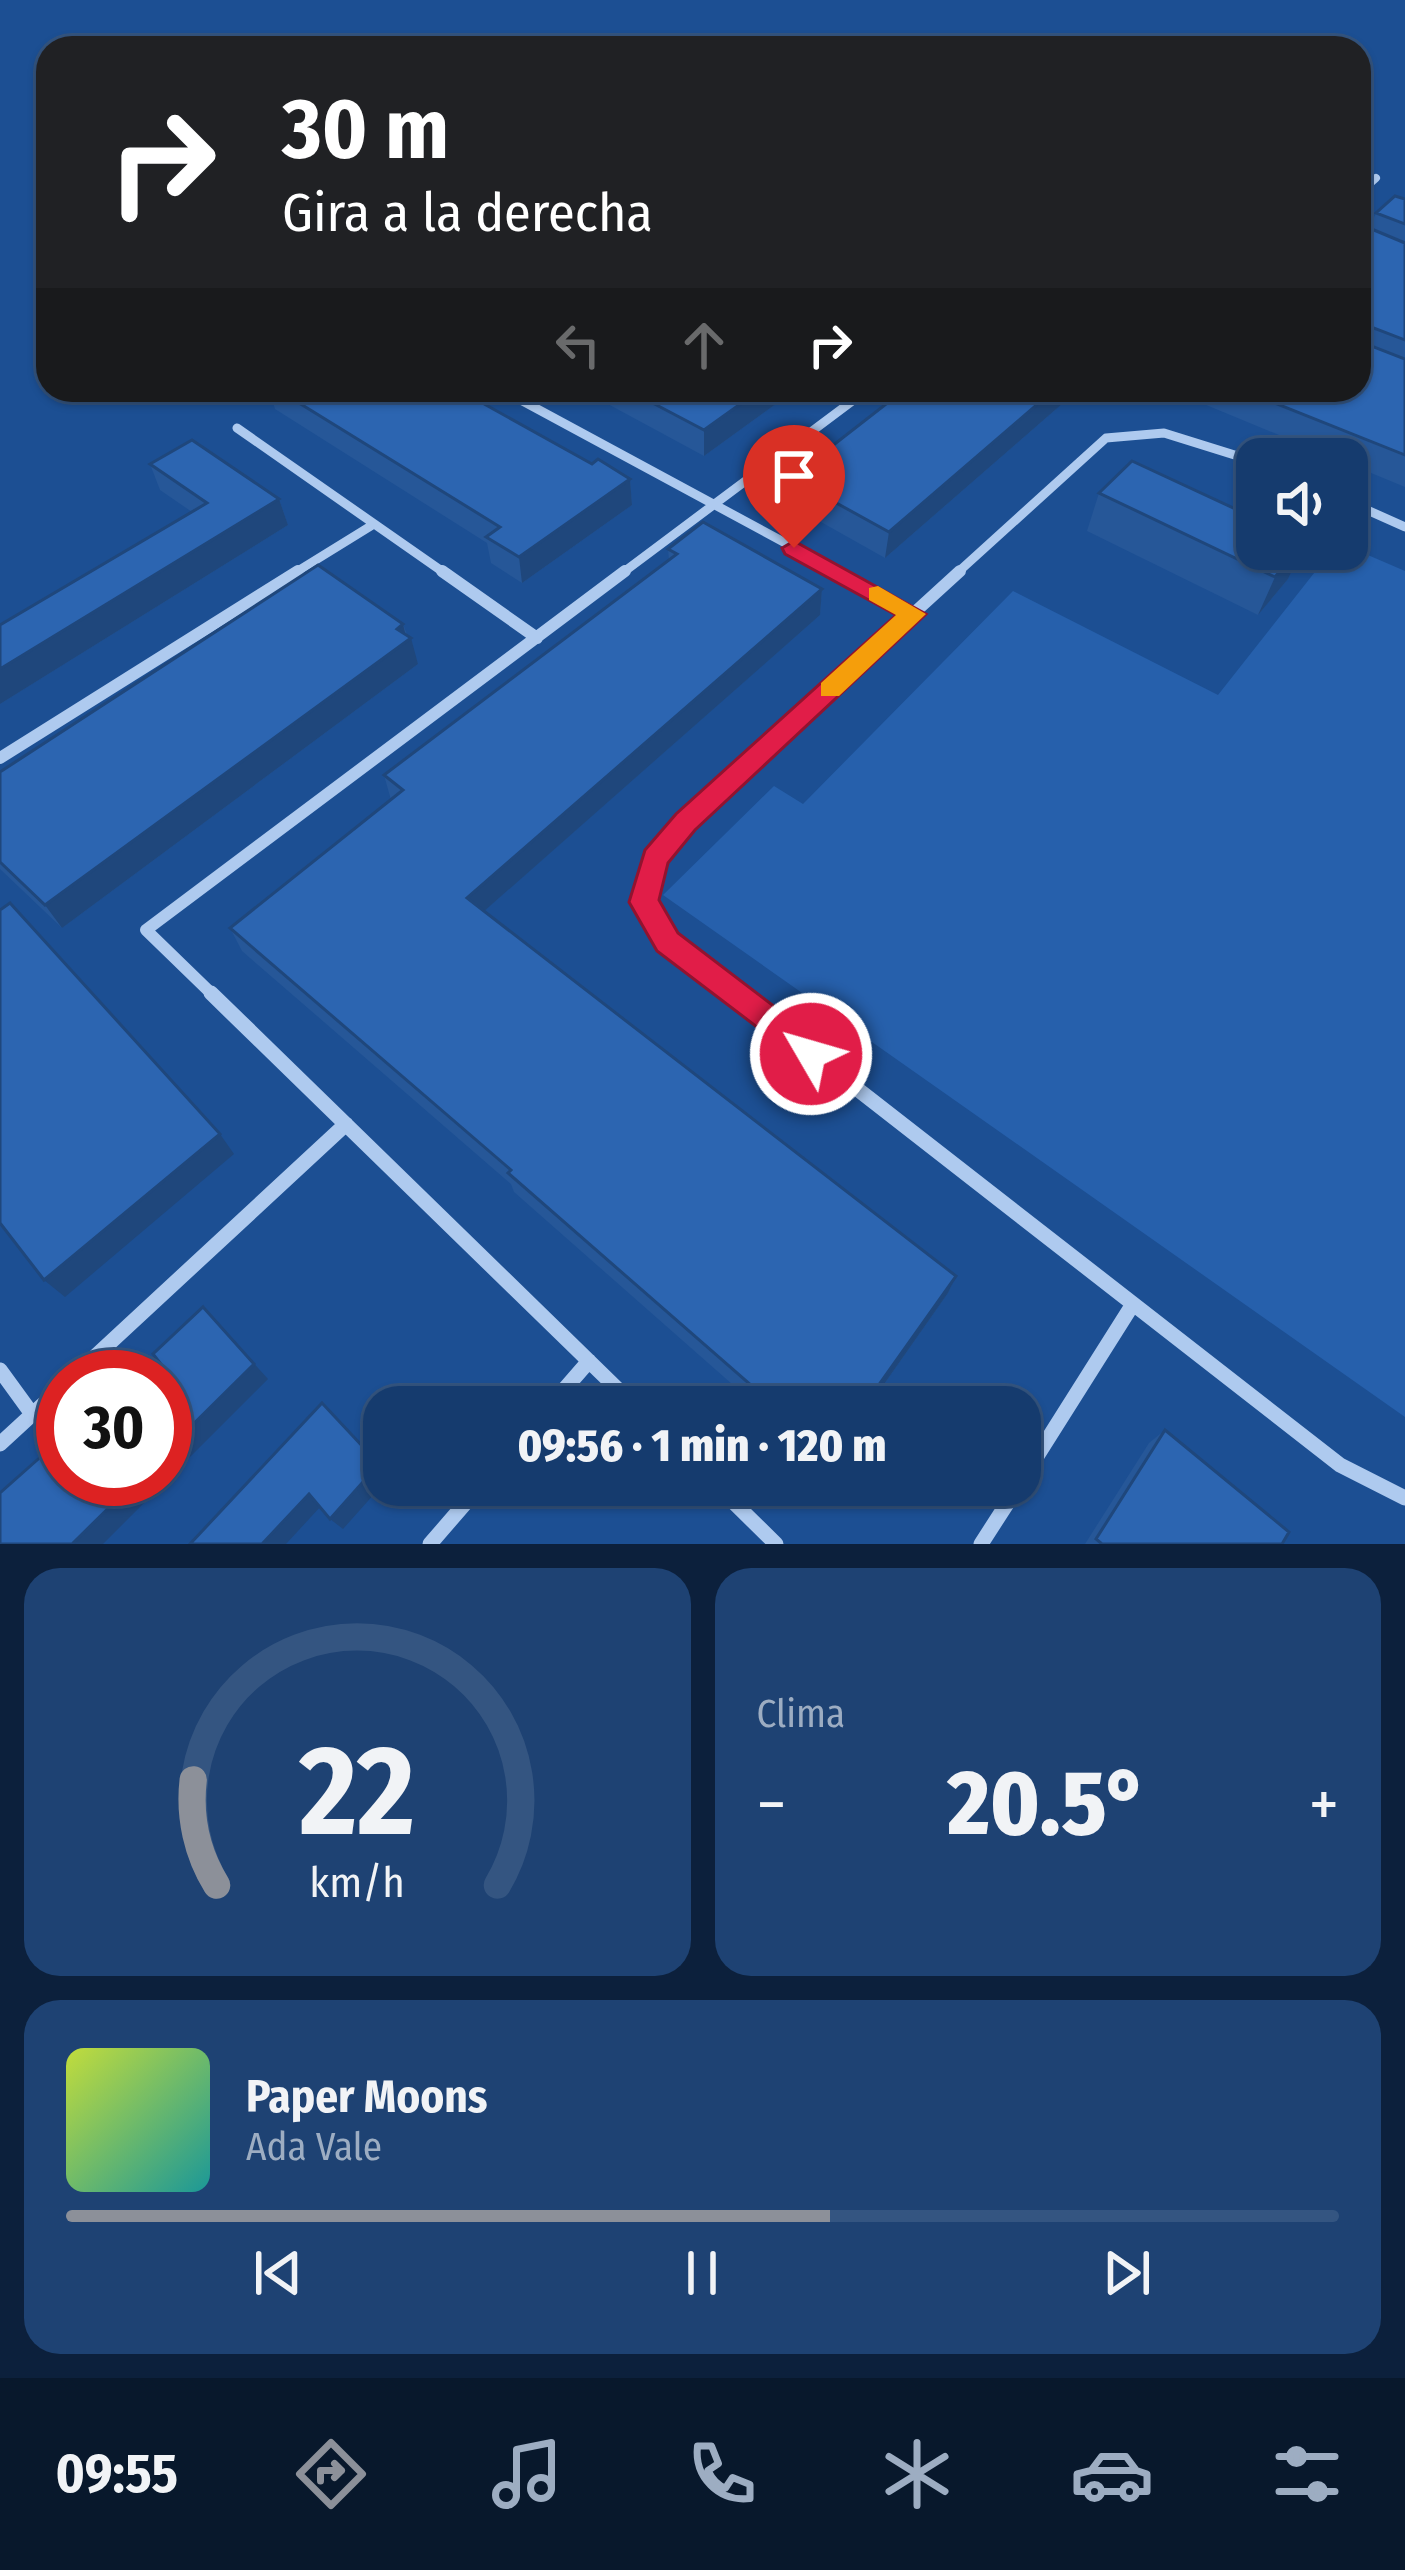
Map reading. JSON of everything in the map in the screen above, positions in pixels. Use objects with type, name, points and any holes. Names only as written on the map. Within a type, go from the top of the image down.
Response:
[{"type":"street","points":[[1371,182],[1376,178]]},
{"type":"street","points":[[524,402],[914,614]]},
{"type":"street","points":[[615,1386],[146,930],[851,402]]},
{"type":"street","points":[[237,428],[536,638]]},
{"type":"street","points":[[1236,455],[1165,431],[1135,428],[1106,437],[686,822],[655,858],[644,902],[668,942],[1340,1465],[1405,1498]]},
{"type":"street","points":[[1368,510],[1405,526]]},
{"type":"street","points":[[0,758],[374,524]]},
{"type":"street","points":[[102,1350],[346,1124]]},
{"type":"street","points":[[1041,1449],[1132,1304]]},
{"type":"street","points":[[567,1386],[589,1361]]},
{"type":"street","points":[[0,1370],[32,1414]]},
{"type":"street","points":[[0,1444],[36,1410]]},
{"type":"street","points":[[430,1544],[463,1506]]},
{"type":"street","points":[[737,1506],[776,1544]]},
{"type":"street","points":[[981,1544],[1005,1506]]},
{"type":"shaded area","points":[[1368,555],[1405,571],[1405,1417],[663,895],[774,786],[803,804],[1013,591],[1218,695],[1316,570],[1368,570]]},
{"type":"building","points":[[1395,196],[1405,199],[1405,224],[1376,213]]},
{"type":"building","points":[[1371,229],[1405,243],[1405,340],[1371,329]]},
{"type":"building","points":[[1371,346],[1405,359],[1405,455],[1272,402],[1371,402]]},
{"type":"building","points":[[297,402],[481,402],[592,464],[598,459],[630,479],[519,557],[486,537],[500,527]]},
{"type":"building","points":[[651,402],[743,402],[704,430]]},
{"type":"building","points":[[889,402],[1040,402],[889,532],[791,478]]},
{"type":"building","points":[[192,440],[279,499],[0,669],[0,625],[207,503],[150,464]]},
{"type":"building","points":[[1132,461],[1236,509],[1236,558],[1099,493]]},
{"type":"building","points":[[703,522],[822,589],[467,898],[956,1276],[878,1386],[752,1386],[230,928],[403,790],[384,775],[677,554],[668,549]]},
{"type":"building","points":[[318,565],[403,624],[397,629],[411,638],[45,905],[0,862],[0,772]]},
{"type":"building","points":[[10,903],[220,1134],[44,1280],[0,1223],[0,910]]},
{"type":"building","points":[[203,1307],[254,1364],[192,1425],[192,1350],[157,1350]]},
{"type":"building","points":[[322,1403],[363,1447],[363,1482],[330,1519],[309,1494],[262,1544],[190,1544]]},
{"type":"building","points":[[1165,1430],[1289,1532],[1282,1544],[1102,1544],[1096,1539]]},
{"type":"building","points":[[36,1461],[36,1506],[111,1506],[72,1544],[0,1544],[0,1493]]},
{"type":"slow traffic","points":[[830,690],[914,614],[878,594]]},
{"type":"route","points":[[794,548],[914,614],[686,822],[655,858],[644,902],[668,942],[811,1054]]}]
